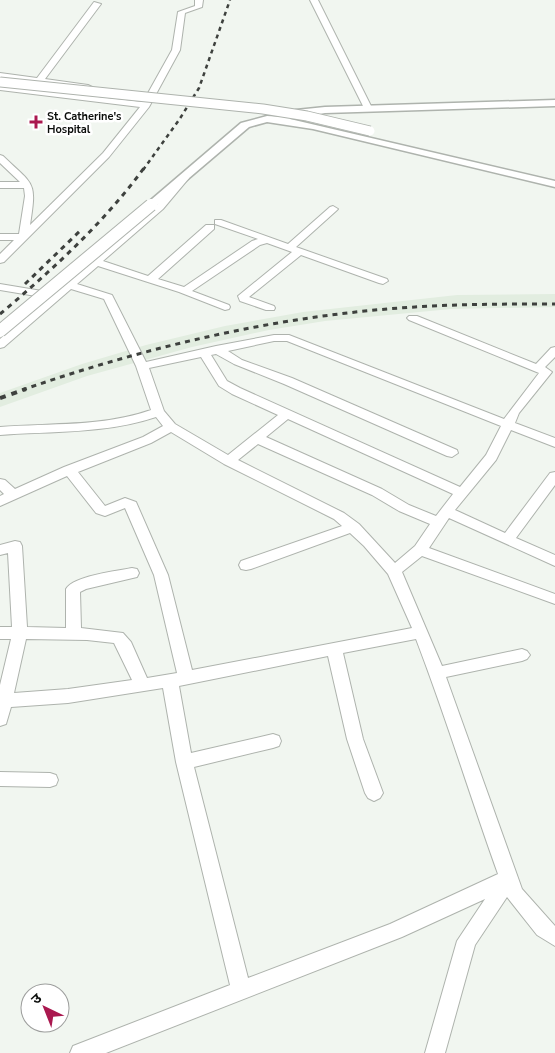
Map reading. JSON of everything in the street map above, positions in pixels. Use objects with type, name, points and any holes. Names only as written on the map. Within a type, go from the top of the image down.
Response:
[{"type":"street","points":[[0,260],[106,154],[146,105],[176,50],[182,12],[198,7],[199,0]]},
{"type":"street","points":[[314,0],[368,108]]},
{"type":"street","points":[[39,81],[97,4]]},
{"type":"street","points":[[0,75],[152,94]]},
{"type":"street","points":[[0,82],[263,109],[307,116],[555,177]]},
{"type":"street","points":[[0,88],[146,105]]},
{"type":"street","points":[[282,120],[296,113],[368,108],[555,103]]},
{"type":"street","points":[[0,331],[185,178],[245,125],[262,120],[282,120],[555,184]]},
{"type":"street","points":[[0,158],[28,185],[30,196],[23,237]]},
{"type":"street","points":[[0,345],[160,207],[185,178]]},
{"type":"street","points":[[0,184],[28,185]]},
{"type":"street","points":[[270,308],[242,297],[295,249],[333,209]]},
{"type":"street","points":[[150,280],[214,224],[272,241],[383,281]]},
{"type":"street","points":[[0,237],[23,237]]},
{"type":"street","points":[[184,291],[190,290],[260,240],[272,241]]},
{"type":"street","points":[[95,262],[184,291],[225,307]]},
{"type":"street","points":[[69,286],[108,297],[142,366],[158,412],[171,427],[229,461],[339,516],[370,542],[394,571],[437,674],[515,894],[544,929],[555,937]]},
{"type":"street","points":[[0,287],[20,289],[56,297]]},
{"type":"street","points":[[394,571],[420,550],[442,517],[491,457],[514,412],[546,372],[413,318]]},
{"type":"street","points":[[142,366],[274,338],[289,338],[555,443]]},
{"type":"street","points":[[538,368],[555,350]]},
{"type":"street","points":[[210,351],[223,383],[236,391],[462,493]]},
{"type":"street","points":[[210,351],[288,381],[452,453]]},
{"type":"street","points":[[0,431],[114,425],[143,418],[158,412]]},
{"type":"street","points":[[229,461],[259,439],[287,414]]},
{"type":"street","points":[[0,501],[69,470],[146,440],[171,427]]},
{"type":"street","points":[[259,439],[377,492],[404,508],[442,517],[508,539],[555,561]]},
{"type":"street","points":[[69,470],[101,510],[108,510],[125,503],[131,505],[135,521],[156,562],[167,594],[178,679],[184,762],[241,990]]},
{"type":"street","points":[[508,539],[555,476]]},
{"type":"street","points":[[0,483],[14,495]]},
{"type":"street","points":[[246,565],[354,527]]},
{"type":"street","points":[[0,550],[15,546],[20,633],[2,701],[0,719]]},
{"type":"street","points":[[420,550],[554,599]]},
{"type":"street","points":[[74,634],[73,589],[82,584],[132,573]]},
{"type":"street","points":[[2,701],[68,696],[142,685],[421,632]]},
{"type":"street","points":[[0,633],[74,634],[118,637],[123,642],[142,685]]},
{"type":"street","points":[[334,648],[355,739],[374,794]]},
{"type":"street","points":[[437,674],[522,656]]},
{"type":"street","points":[[184,762],[274,741]]},
{"type":"street","points":[[0,779],[50,780]]},
{"type":"street","points":[[80,1053],[394,930],[509,878]]},
{"type":"street","points":[[435,1053],[466,941],[509,878]]},
{"type":"shaded area","points":[[555,294],[555,307],[451,309],[325,321],[269,330],[192,347],[87,376],[0,407],[0,393],[82,364],[146,345],[225,326],[303,312],[457,295]]},
{"type":"railway","points":[[143,170],[179,120],[199,88],[230,0]]},
{"type":"railway","points":[[0,314],[76,246],[112,208],[144,168]]},
{"type":"railway","points":[[25,284],[82,229]]},
{"type":"railway","points":[[22,390],[118,360],[216,335],[265,325],[365,311],[432,306],[555,304]]},
{"type":"railway","points":[[0,398],[26,389]]},
{"type":"place","name":"St. Catherine's Hospital","points":[[36,122]]}]
